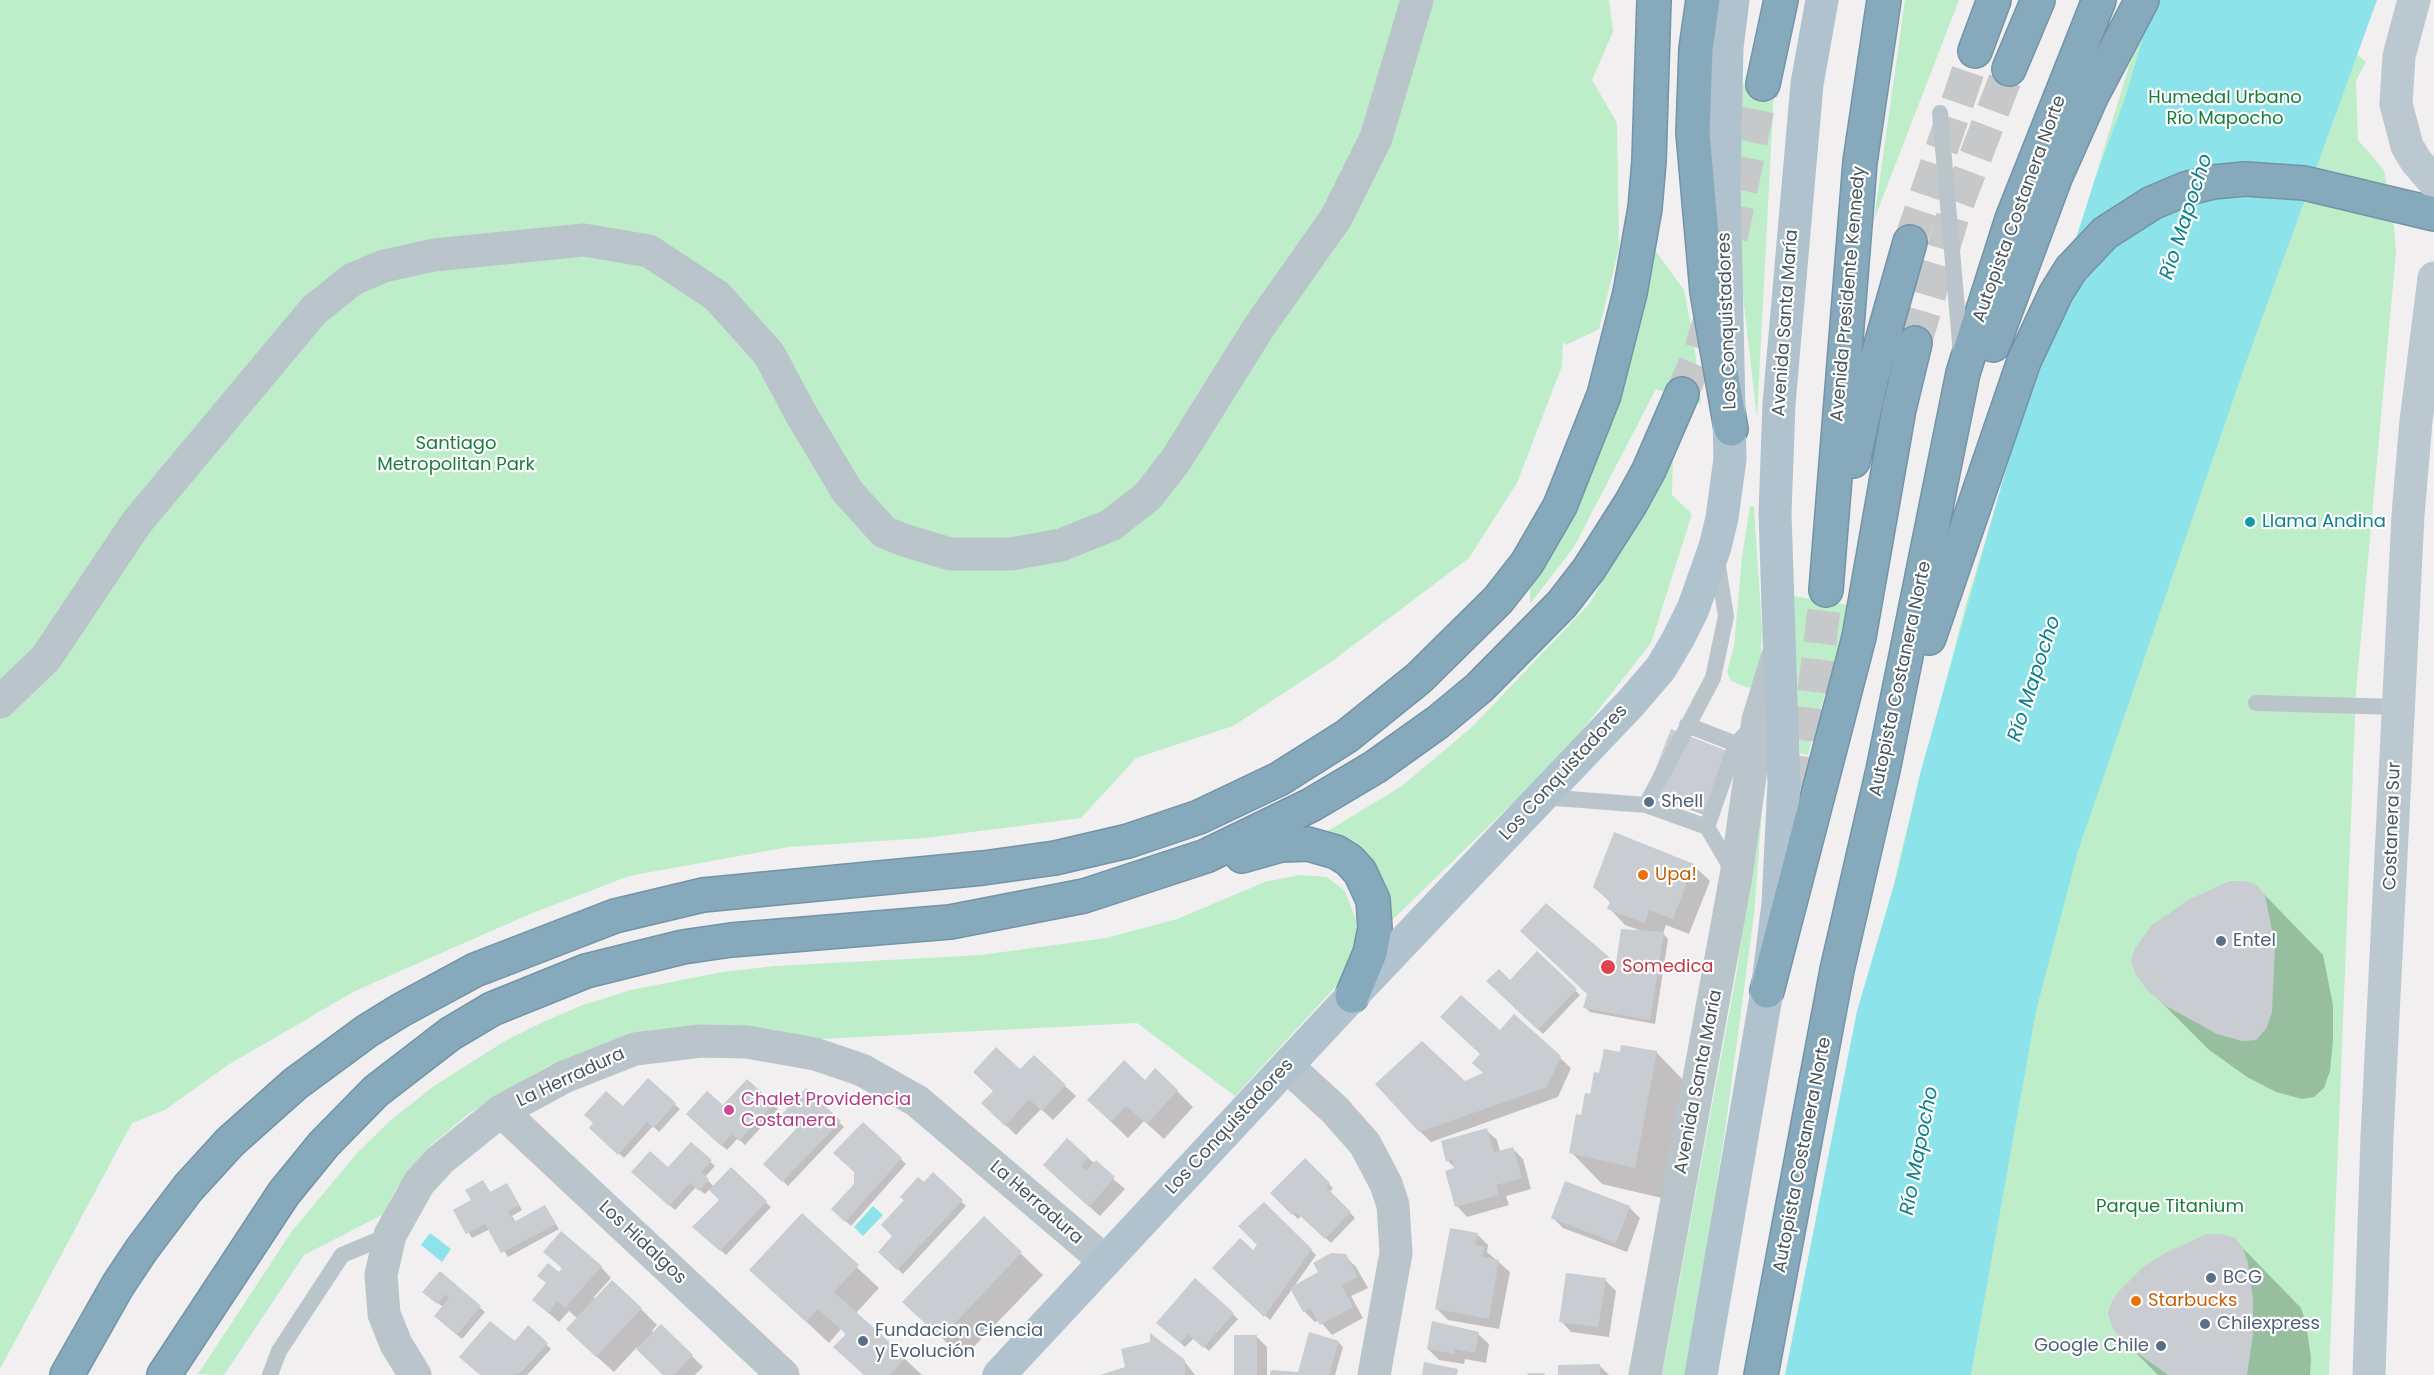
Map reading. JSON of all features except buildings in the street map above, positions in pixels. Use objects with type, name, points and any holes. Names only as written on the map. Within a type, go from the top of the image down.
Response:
[{"type":"highway","points":[[67,1375],[100,1316],[142,1249],[188,1188],[230,1142],[295,1084],[368,1031],[401,1010],[475,970],[615,916],[703,895],[983,868],[1055,858],[1128,841],[1199,817],[1256,791],[1324,752],[1393,700],[1441,658],[1503,594],[1536,548],[1570,484],[1604,395],[1635,268],[1648,173],[1654,0]]},
{"type":"highway","points":[[1652,75],[1661,0]]},
{"type":"highway","points":[[1703,0],[1696,49],[1692,134],[1707,292],[1731,429]]},
{"type":"highway","points":[[1763,84],[1781,0]]},
{"type":"highway","name":"Avenida Presidente Kennedy","points":[[1884,0],[1859,172],[1826,592],[1858,435],[1910,242]]},
{"type":"highway","points":[[1975,51],[1994,0]]},
{"type":"highway","points":[[2009,69],[2038,0]]},
{"type":"highway","name":"Autopista Costanera Norte","points":[[1761,1375],[1838,970],[1883,770],[1963,373],[2008,229],[2099,0]]},
{"type":"highway","points":[[1932,532],[1997,333],[2055,178],[2092,95],[2142,0]]},
{"type":"highway","points":[[1883,770],[2024,361],[2056,293],[2088,249],[2126,217],[2185,189],[2213,182],[2245,179],[2304,183],[2434,214]]},
{"type":"highway","points":[[1767,991],[1857,647],[1869,593],[1899,409],[1915,343]]},
{"type":"highway","points":[[1121,886],[1206,856],[1311,805],[1395,754],[1479,688],[1539,631],[1589,569],[1649,470],[1682,394]]},
{"type":"highway","points":[[164,1375],[284,1192],[324,1144],[376,1091],[450,1034],[492,1009],[586,970],[683,947],[731,940],[950,922],[1031,908],[1121,886],[1168,878],[1281,845],[1308,844],[1336,852],[1349,860],[1369,886],[1376,914],[1370,953],[1352,996]]},
{"type":"main road","name":"Los Conquistadores","points":[[999,1375],[1352,996],[1543,797],[1661,668],[1693,609],[1715,547],[1726,489],[1731,429],[1724,170],[1727,46],[1733,0]]},
{"type":"main road","name":"Avenida Santa María","points":[[1701,1375],[1767,991],[1778,904],[1783,840],[1783,723],[1775,514],[1781,359],[1807,84],[1822,0]]},
{"type":"main road","points":[[2411,9],[2397,72],[2399,119],[2402,134],[2416,161],[2434,182]]},
{"type":"main road","name":"Costanera Sur","points":[[2369,1375],[2377,1137],[2410,492],[2434,278]]},
{"type":"main road","points":[[1680,1375],[1712,1310]]},
{"type":"street","points":[[0,702],[46,658],[137,522],[314,310],[353,279],[384,266],[434,255],[584,240],[649,251],[717,296],[769,354],[801,414],[847,491],[884,531],[907,541],[950,554],[1011,554],[1061,545],[1111,525],[1148,496],[1176,460],[1259,327],[1336,218],[1376,138],[1417,0]]},
{"type":"street","name":"Avenida Santa María","points":[[1645,1375],[1736,876],[1758,720],[1780,648]]},
{"type":"street","name":"La Herradura","points":[[415,1375],[396,1344],[384,1314],[381,1275],[390,1235],[419,1183],[440,1160],[501,1111],[564,1077],[635,1049],[700,1041],[747,1042],[815,1054],[862,1070],[916,1101],[1105,1261]]},
{"type":"street","points":[[1287,1066],[1335,1110],[1365,1144],[1386,1184],[1393,1205],[1396,1252],[1374,1375]]},
{"type":"street","name":"Los Hidalgos","points":[[501,1111],[783,1375]]},
{"type":"lane","points":[[1941,113],[1963,373]]},
{"type":"lane","points":[[1646,805],[1713,678],[1726,616],[1715,547]]},
{"type":"lane","points":[[2256,703],[2398,707]]},
{"type":"lane","points":[[1707,827],[1736,744],[1758,720]]},
{"type":"lane","points":[[1687,725],[1736,744]]},
{"type":"lane","points":[[1543,797],[1646,805],[1707,827],[1736,876]]},
{"type":"lane","points":[[270,1375],[279,1351],[342,1255],[390,1235]]},
{"type":"green space","name":"Santiago Metropolitan Park","points":[[0,0],[1609,0],[1613,32],[1592,80],[1617,123],[1619,248],[1599,329],[1566,345],[1563,342],[1562,366],[1517,483],[1469,558],[1331,662],[1233,726],[1136,758],[1081,818],[926,838],[789,847],[629,876],[530,914],[355,991],[228,1065],[165,1110],[132,1123],[0,1369]]},
{"type":"green space","points":[[1905,0],[1959,0],[1874,220]]},
{"type":"green space","name":"Parque Titanium","points":[[2149,0],[2313,177],[2357,54],[2366,62],[2356,81],[2358,140],[2384,170],[2394,227],[2396,252],[2356,692],[2329,1375],[1971,1375],[2024,1076],[1792,1375],[1900,856],[1966,604]]},
{"type":"green space","points":[[1738,84],[1774,90],[1757,418],[1739,261]]},
{"type":"green space","points":[[1654,249],[1684,290],[1694,342],[1701,404],[1656,389],[1574,547],[1530,604],[1530,589],[1585,484],[1622,392]]},
{"type":"green space","points":[[1673,455],[1672,495],[1692,514],[1651,643],[1565,752],[1385,927],[1386,884],[1364,855],[1326,832],[1402,786],[1473,726],[1590,603]]},
{"type":"green space","points":[[1750,506],[1754,507],[1762,627],[1760,681],[1749,688],[1731,681],[1727,672],[1734,646],[1742,557]]},
{"type":"green space","points":[[1794,596],[1849,605],[1808,755],[1800,753]]},
{"type":"green space","points":[[1765,770],[1754,915],[1724,1138],[1686,1375],[1662,1375],[1736,976]]},
{"type":"green space","points":[[1299,875],[1327,877],[1345,891],[1357,922],[1358,944],[1341,981],[1235,1096],[1137,1023],[820,1039],[623,1037],[548,1066],[471,1112],[431,1145],[410,1169],[395,1190],[384,1214],[304,1255],[224,1375],[198,1374],[292,1231],[357,1153],[391,1120],[434,1086],[505,1041],[545,1021],[583,1005],[631,990],[722,972],[775,966],[981,955],[1106,938],[1177,919],[1265,882]]},
{"type":"water","name":"Humedal Urbano Río Mapocho","points":[[2154,0],[2377,0],[2243,371],[2078,851],[2036,1011],[1971,1375],[1785,1375],[1857,1011],[1898,871],[1920,774],[2036,363],[2095,179],[2125,98]]},
{"type":"water","points":[[873,1206],[883,1215],[863,1236],[854,1227]]},
{"type":"water","points":[[430,1233],[451,1249],[442,1262],[421,1245]]},
{"type":"tunnel","points":[[1910,242],[1975,51]]},
{"type":"tunnel","points":[[1915,343],[1954,213],[2009,69]]},
{"type":"tunnel","points":[[1731,238],[1763,84]]},
{"type":"tunnel","points":[[1682,394],[1701,349],[1713,308]]},
{"type":"tunnel","points":[[1796,838],[1826,593]]},
{"type":"place","name":"Llama Andina","points":[[2250,522]]},
{"type":"place","name":"Shell","points":[[1649,802]]},
{"type":"place","name":"Upa!","points":[[1643,875]]},
{"type":"place","name":"Entel","points":[[2221,941]]},
{"type":"place","name":"Somedica","points":[[1608,967]]},
{"type":"place","name":"Chalet Providencia Costanera","points":[[729,1110]]},
{"type":"place","name":"BCG","points":[[2211,1278]]},
{"type":"place","name":"Starbucks","points":[[2136,1301]]},
{"type":"place","name":"Chilexpress","points":[[2205,1324]]},
{"type":"place","name":"Fundacion Ciencia y Evolución","points":[[863,1341]]},
{"type":"place","name":"Google Chile","points":[[2161,1346]]},
{"type":"water label","name":"Río Mapocho","points":[[2187,217]]},
{"type":"water label","name":"Río Mapocho","points":[[2035,679]]},
{"type":"water label","name":"Río Mapocho","points":[[1920,1151]]}]
